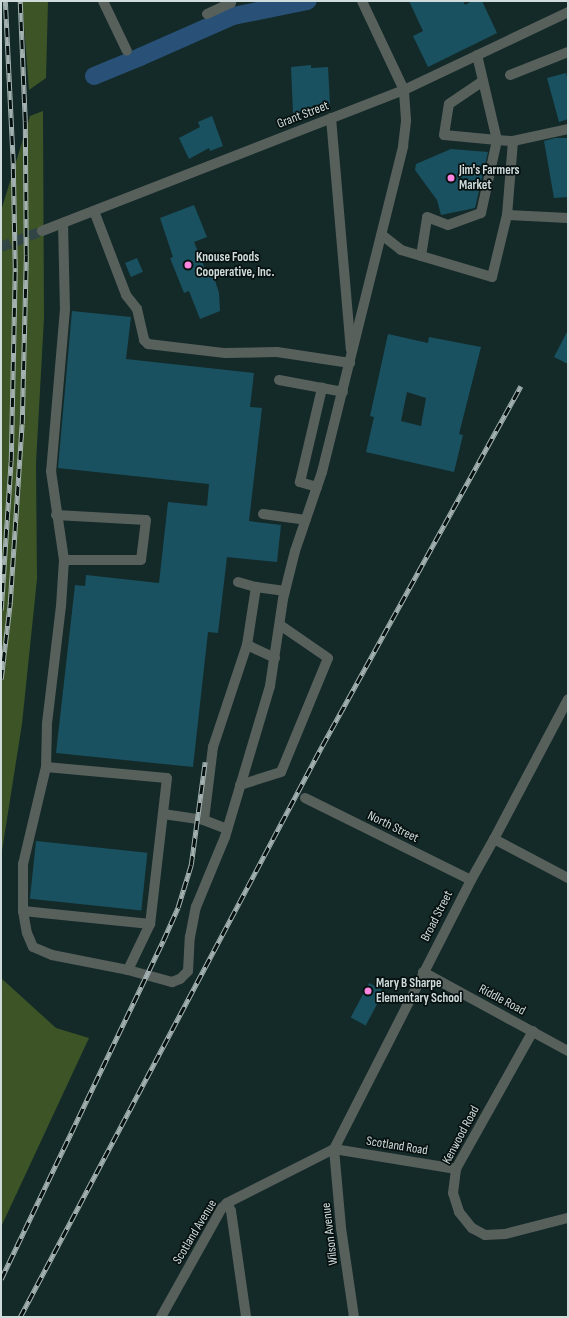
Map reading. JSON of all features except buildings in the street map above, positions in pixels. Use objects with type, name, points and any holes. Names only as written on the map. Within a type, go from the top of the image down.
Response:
[{"type":"street","points":[[103,1],[127,51]]},
{"type":"street","points":[[207,14],[231,3],[230,1]]},
{"type":"street","points":[[62,223],[65,309],[51,471],[56,515],[64,560],[61,606],[47,724],[46,767],[23,864],[23,911],[27,933],[33,947],[52,955],[128,970],[172,982],[180,979],[188,971],[190,937],[196,907],[227,829],[270,686],[276,658],[285,591],[295,551],[317,487],[343,392],[403,146],[406,120],[404,90],[362,1]]},
{"type":"street","name":"Grant Street","points":[[42,231],[404,90],[568,12]]},
{"type":"street","points":[[510,75],[568,52]]},
{"type":"street","points":[[421,256],[427,217],[448,225],[481,213],[497,140],[478,55]]},
{"type":"street","points":[[483,81],[449,104],[444,134],[513,141],[568,129]]},
{"type":"street","points":[[331,118],[351,360]]},
{"type":"street","points":[[382,235],[401,250],[492,276],[507,215],[513,141]]},
{"type":"street","points":[[94,210],[126,294],[137,309],[144,340],[148,344],[225,353],[277,352],[351,360]]},
{"type":"street","points":[[507,215],[568,218]]},
{"type":"street","points":[[279,380],[343,392]]},
{"type":"street","points":[[317,487],[300,482],[322,388]]},
{"type":"street","points":[[263,514],[306,520]]},
{"type":"street","points":[[56,515],[146,520],[142,560],[64,560]]},
{"type":"street","points":[[238,582],[256,587],[285,591]]},
{"type":"street","points":[[204,820],[213,747],[247,645],[256,587]]},
{"type":"street","points":[[240,785],[281,772],[328,658],[280,625]]},
{"type":"street","points":[[247,645],[276,658]]},
{"type":"street","name":"Broad Street","points":[[334,1149],[423,972],[568,699]]},
{"type":"street","points":[[46,767],[167,778],[150,924],[128,970]]},
{"type":"street","name":"North Street","points":[[305,798],[471,880]]},
{"type":"street","points":[[163,814],[204,820],[227,829]]},
{"type":"street","points":[[494,839],[568,878]]},
{"type":"street","points":[[23,911],[150,924]]},
{"type":"street","name":"Riddle Road","points":[[423,972],[568,1051]]},
{"type":"street","name":"Kenwood Road","points":[[533,1032],[456,1169],[453,1193],[459,1212],[472,1228],[485,1235],[505,1234],[568,1218]]},
{"type":"street","name":"Scotland Road","points":[[334,1149],[456,1169]]},
{"type":"street","name":"Scotland Avenue","points":[[161,1317],[222,1208],[227,1203],[334,1149]]},
{"type":"street","name":"Wilson Avenue","points":[[334,1149],[341,1228],[354,1317]]},
{"type":"street","points":[[227,1203],[231,1211],[246,1317]]},
{"type":"green space","points":[[22,1],[48,1],[46,78],[29,90]]},
{"type":"green space","points":[[43,111],[44,318],[36,463],[37,579],[22,724],[1,857],[1,211],[30,116]]},
{"type":"green space","points":[[1,978],[56,1028],[89,1038],[1,1227]]},
{"type":"waterway","points":[[94,76],[233,16],[307,1]]},
{"type":"tunnel","points":[[1,247],[42,231]]},
{"type":"railway","points":[[1,610],[11,461],[15,268],[13,163],[5,1]]},
{"type":"railway","points":[[1,679],[10,603],[22,424],[26,255],[25,121],[20,1]]},
{"type":"railway","points":[[20,1317],[322,746],[521,386]]},
{"type":"railway","points":[[1,1279],[178,907],[191,865],[205,762]]},
{"type":"place","name":"Jim's Farmers Market","points":[[451,178]]},
{"type":"place","name":"Knouse Foods Cooperative, Inc.","points":[[188,265]]},
{"type":"place","name":"Mary B Sharpe Elementary School","points":[[368,991]]}]
